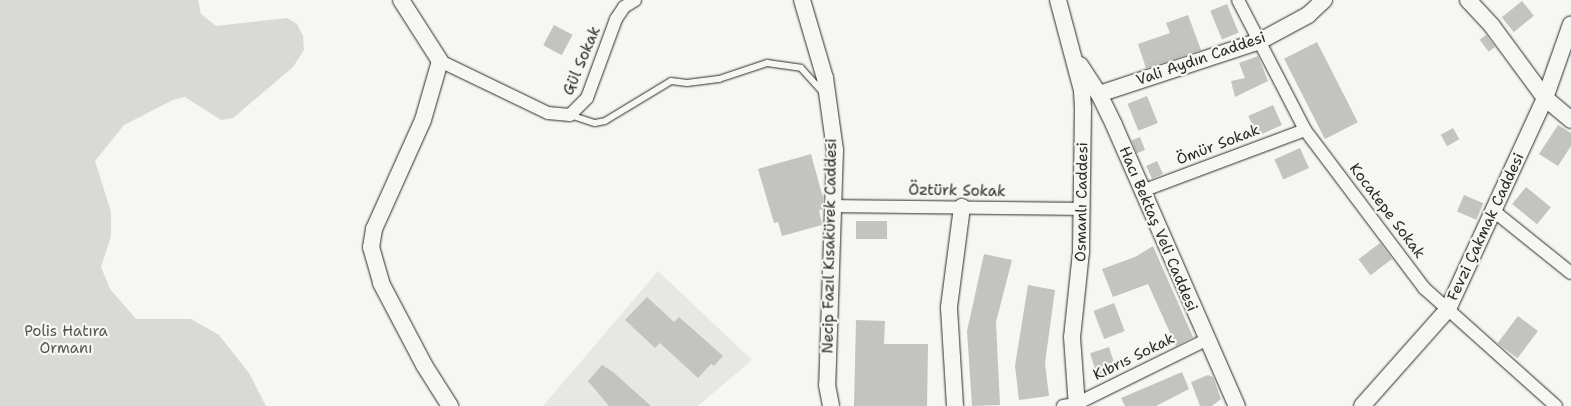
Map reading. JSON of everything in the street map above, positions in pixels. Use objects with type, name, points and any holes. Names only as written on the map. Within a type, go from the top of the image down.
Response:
[{"type":"street","points":[[401,0],[440,61],[423,120],[374,229],[371,247],[381,283],[424,365],[450,406]]},
{"type":"street","name":"Gül Sokak","points":[[440,61],[548,113],[570,115],[587,98],[616,19],[624,7],[635,0]]},
{"type":"street","name":"Necip Fazıl Kısakürek Caddesi","points":[[802,0],[827,96],[835,150],[827,385],[831,406]]},
{"type":"street","name":"Kocatepe Sokak","points":[[1238,0],[1305,130],[1424,288],[1556,406]]},
{"type":"street","name":"Vali Aydın Caddesi","points":[[1099,94],[1260,41],[1308,15],[1324,0]]},
{"type":"street","points":[[1468,0],[1492,26],[1545,98],[1571,120]]},
{"type":"street","name":"Osmanlı Caddesi","points":[[1061,1],[1083,108],[1080,271],[1072,337],[1072,405]]},
{"type":"street","name":"Fevzi Çakmak Caddesi","points":[[1362,406],[1448,309],[1495,212],[1545,98],[1571,24]]},
{"type":"street","name":"Hacı Bektaş Veli Caddesi","points":[[1073,55],[1099,94],[1206,340],[1237,406]]},
{"type":"street","name":"Ömür Sokak","points":[[1142,191],[1305,130]]},
{"type":"street","name":"Öztürk Sokak","points":[[832,206],[1081,209]]},
{"type":"street","points":[[955,406],[949,307],[962,207]]},
{"type":"street","points":[[1495,212],[1571,273]]},
{"type":"street","name":"Kıbrıs Sokak","points":[[1072,405],[1206,340]]},
{"type":"lane","points":[[570,115],[595,123],[605,121],[671,81],[687,83],[719,79],[767,62],[801,68],[827,96]]},
{"type":"shaded area","points":[[658,271],[752,360],[698,406],[543,406]]},
{"type":"green space","name":"Polis Hatıra Ormanı","points":[[0,0],[198,0],[201,14],[216,26],[287,18],[297,24],[303,36],[304,50],[293,67],[233,118],[221,120],[185,97],[173,100],[124,125],[95,161],[111,212],[111,236],[101,267],[110,289],[136,319],[191,319],[219,335],[249,373],[266,406],[0,406]]},
{"type":"building","points":[[1522,1],[1534,16],[1514,32],[1502,17]]},
{"type":"building","points":[[1227,4],[1239,33],[1222,39],[1210,11]]},
{"type":"building","points":[[1188,15],[1201,50],[1146,68],[1138,44],[1170,33],[1166,23]]},
{"type":"building","points":[[554,25],[573,35],[562,55],[543,45]]},
{"type":"building","points":[[1486,35],[1495,47],[1489,52],[1480,40]]},
{"type":"building","points":[[1317,42],[1358,122],[1325,139],[1284,59]]},
{"type":"building","points":[[1258,56],[1268,81],[1235,97],[1231,81],[1245,78],[1239,63]]},
{"type":"building","points":[[1147,96],[1158,123],[1138,131],[1128,104]]},
{"type":"building","points":[[1273,105],[1282,125],[1257,136],[1248,116]]},
{"type":"building","points":[[1558,125],[1571,133],[1571,146],[1558,166],[1539,154]]},
{"type":"building","points":[[1453,128],[1459,139],[1447,146],[1441,135]]},
{"type":"building","points":[[1140,137],[1145,150],[1137,153],[1132,140]]},
{"type":"building","points":[[1300,148],[1309,168],[1283,179],[1274,159]]},
{"type":"building","points":[[811,154],[823,198],[823,209],[819,210],[822,225],[782,236],[778,222],[774,223],[758,169]]},
{"type":"building","points":[[1157,161],[1163,174],[1152,179],[1146,166]]},
{"type":"building","points":[[1526,187],[1551,207],[1537,224],[1512,204]]},
{"type":"building","points":[[1464,195],[1483,203],[1476,220],[1457,212]]},
{"type":"building","points":[[856,221],[887,221],[887,239],[856,239]]},
{"type":"building","points":[[1380,243],[1392,259],[1370,275],[1358,259]]},
{"type":"building","points":[[1153,246],[1193,337],[1176,346],[1148,284],[1113,297],[1102,269],[1135,257]]},
{"type":"building","points":[[984,254],[1012,260],[996,322],[1000,405],[972,406],[967,331]]},
{"type":"building","points":[[1028,285],[1055,290],[1045,363],[1049,396],[1019,400],[1015,366]]},
{"type":"building","points":[[647,297],[674,322],[679,317],[723,356],[714,366],[711,364],[698,378],[660,343],[655,348],[625,320]]},
{"type":"building","points":[[1114,303],[1125,331],[1104,339],[1093,311]]},
{"type":"building","points":[[1518,316],[1538,331],[1518,358],[1498,343]]},
{"type":"building","points":[[856,320],[885,321],[884,344],[928,344],[927,406],[854,406]]},
{"type":"building","points":[[1109,347],[1117,372],[1098,378],[1090,353]]},
{"type":"building","points":[[602,365],[613,372],[651,406],[609,406],[588,381]]},
{"type":"building","points":[[1182,372],[1189,389],[1156,406],[1125,406],[1121,398]]},
{"type":"building","points":[[1208,375],[1213,377],[1221,399],[1212,406],[1200,406],[1191,382]]}]
